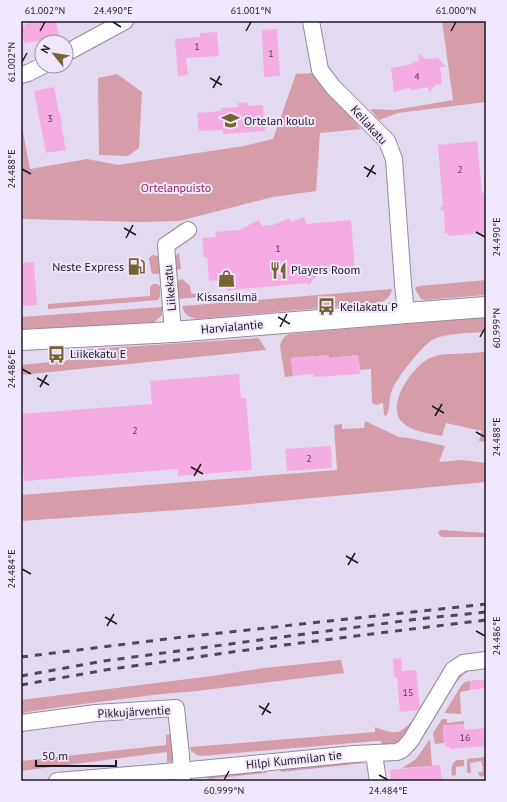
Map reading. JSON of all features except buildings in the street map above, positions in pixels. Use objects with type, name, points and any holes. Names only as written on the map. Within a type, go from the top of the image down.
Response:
[{"type":"main road","name":"Harvialantie","points":[[21,340],[174,332],[406,312],[486,307]]},
{"type":"main road","name":"Harvialantie","points":[[21,345],[50,339]]},
{"type":"street","points":[[74,49],[125,21]]},
{"type":"street","name":"Keilakatu","points":[[311,21],[320,70],[333,87],[387,142],[394,159],[406,312]]},
{"type":"street","points":[[21,75],[34,70]]},
{"type":"street","name":"Liikekatu","points":[[174,332],[166,244],[188,230]]},
{"type":"street","name":"Hilpi Kummilan tie","points":[[57,781],[182,776],[201,770],[354,754],[396,752],[405,747],[414,736],[454,670],[463,663],[486,660]]},
{"type":"street","name":"Pikkujärventie","points":[[21,722],[96,713],[176,708],[182,776]]},
{"type":"street","points":[[374,754],[378,781]]},
{"type":"green space","points":[[442,21],[486,21],[486,102],[398,113],[379,120],[370,109],[394,110],[453,100]]},
{"type":"green space","name":"Ortelanpuisto","points":[[314,73],[361,129],[320,133],[316,191],[273,197],[179,221],[143,222],[21,219],[21,122],[30,169],[87,159],[118,165],[244,146],[273,139],[296,74]]},
{"type":"green space","points":[[117,74],[142,92],[139,148],[128,156],[99,155],[98,78]]},
{"type":"green space","points":[[179,253],[181,269],[176,270],[175,258]]},
{"type":"green space","points":[[152,255],[158,256],[160,272],[158,274],[153,274],[151,271],[149,258]]},
{"type":"green space","points":[[182,279],[190,286],[191,293],[210,292],[210,296],[179,299],[177,283]]},
{"type":"green space","points":[[486,280],[486,295],[425,300],[421,299],[415,289],[419,286]]},
{"type":"green space","points":[[153,284],[160,286],[160,296],[158,300],[48,309],[48,304],[150,296],[150,287]]},
{"type":"green space","points":[[392,289],[388,298],[379,303],[198,319],[188,316],[184,312],[182,306]]},
{"type":"green space","points":[[162,307],[162,315],[153,323],[21,329],[21,317]]},
{"type":"green space","points":[[486,317],[486,332],[439,337],[429,342],[399,378],[391,393],[388,413],[386,416],[384,415],[383,403],[376,405],[372,403],[371,369],[360,370],[358,355],[329,358],[329,355],[291,358],[293,376],[285,377],[280,346],[283,339],[289,334]]},
{"type":"green space","points":[[258,338],[266,350],[21,375],[21,365],[69,360],[76,350]]},
{"type":"green space","points":[[486,352],[486,442],[479,441],[482,431],[446,423],[442,436],[415,430],[402,422],[398,414],[397,405],[400,395],[404,385],[411,375],[426,360],[438,355]]},
{"type":"green space","points":[[365,421],[399,437],[445,446],[439,462],[462,460],[486,463],[486,482],[207,508],[21,521],[21,495],[337,470],[334,425],[342,424],[342,429],[364,428]]},
{"type":"green space","points":[[441,530],[486,533],[486,537],[443,537],[440,536],[438,532]]},
{"type":"green space","points":[[341,660],[344,673],[161,694],[21,713],[21,700],[264,668]]},
{"type":"green space","points":[[486,667],[486,669],[469,671],[457,681],[416,748],[408,756],[397,761],[386,760],[452,679],[466,668]]},
{"type":"green space","points":[[470,681],[470,690],[460,692],[461,714],[445,713],[461,686],[465,682]]},
{"type":"green space","points":[[425,705],[405,738],[395,745],[382,747],[381,741],[376,741],[202,756],[191,751],[190,747],[375,732],[375,727],[397,732],[405,728],[417,714],[420,707]]},
{"type":"green space","points":[[442,719],[447,719],[447,723],[464,721],[464,724],[443,726],[444,743],[435,744],[433,733]]},
{"type":"green space","points":[[173,734],[174,762],[167,762],[167,752],[21,771],[21,761],[166,745],[166,735]]},
{"type":"green space","points":[[430,739],[432,766],[402,768],[416,759]]},
{"type":"green space","points":[[486,757],[486,770],[484,776],[481,777],[478,772],[482,772],[483,768],[481,761],[470,763],[471,773],[467,773],[467,759]]},
{"type":"green space","points":[[359,760],[365,763],[281,772],[279,768]]},
{"type":"green space","points":[[457,760],[464,760],[464,766],[456,767],[456,775],[452,776],[453,765]]},
{"type":"green space","points":[[266,769],[266,773],[210,779],[208,779],[205,775]]},
{"type":"railway","points":[[21,657],[183,637],[486,604]]},
{"type":"railway","points":[[21,676],[104,661],[418,619],[486,612]]},
{"type":"railway","points":[[21,685],[105,670],[268,647],[486,620]]},
{"type":"place","name":"Ortelan koulu","points":[[231,121]]},
{"type":"place","name":"Neste Express","points":[[137,267]]},
{"type":"place","name":"Players Room","points":[[278,270]]},
{"type":"place","name":"Kissansilmä","points":[[227,278]]},
{"type":"place","name":"Keilakatu P","points":[[327,307]]},
{"type":"place","name":"Liikekatu E","points":[[57,354]]}]
